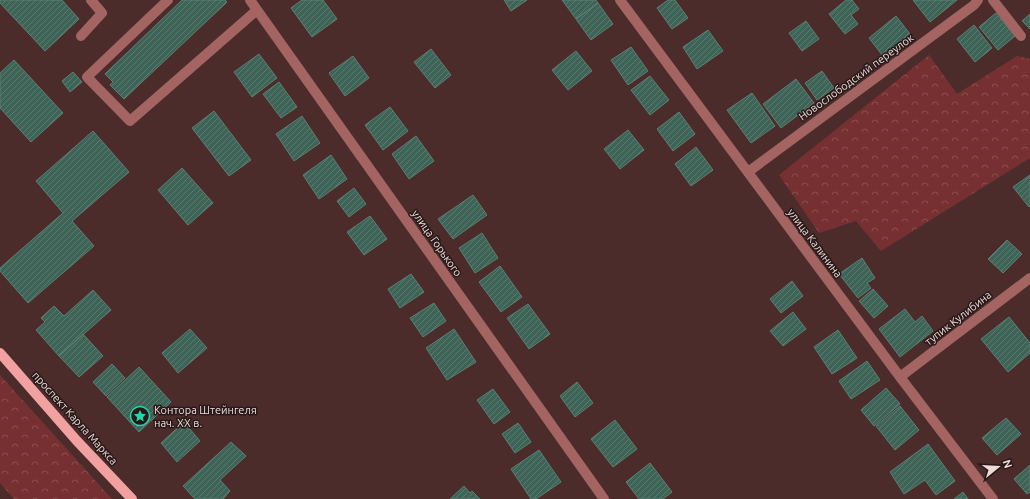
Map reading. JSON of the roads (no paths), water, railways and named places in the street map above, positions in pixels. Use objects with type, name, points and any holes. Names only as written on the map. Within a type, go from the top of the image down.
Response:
[{"type":"main road","name":"проспект Карла Маркса","points":[[0,354],[77,441],[132,499]]},
{"type":"street","points":[[81,36],[102,13],[91,0]]},
{"type":"street","points":[[168,0],[87,77],[130,121],[257,10]]},
{"type":"street","name":"улица Горького","points":[[250,0],[604,499]]},
{"type":"street","name":"улица Калинина","points":[[620,0],[900,377],[993,499]]},
{"type":"street","name":"Новослободский переулок","points":[[748,172],[974,5],[978,0]]},
{"type":"street","points":[[993,0],[1021,36]]},
{"type":"street","name":"тупик Кулибина","points":[[900,377],[1030,278]]},
{"type":"place","name":"Контора Штейнгеля нач. ХХ в.","points":[[140,416]]}]
